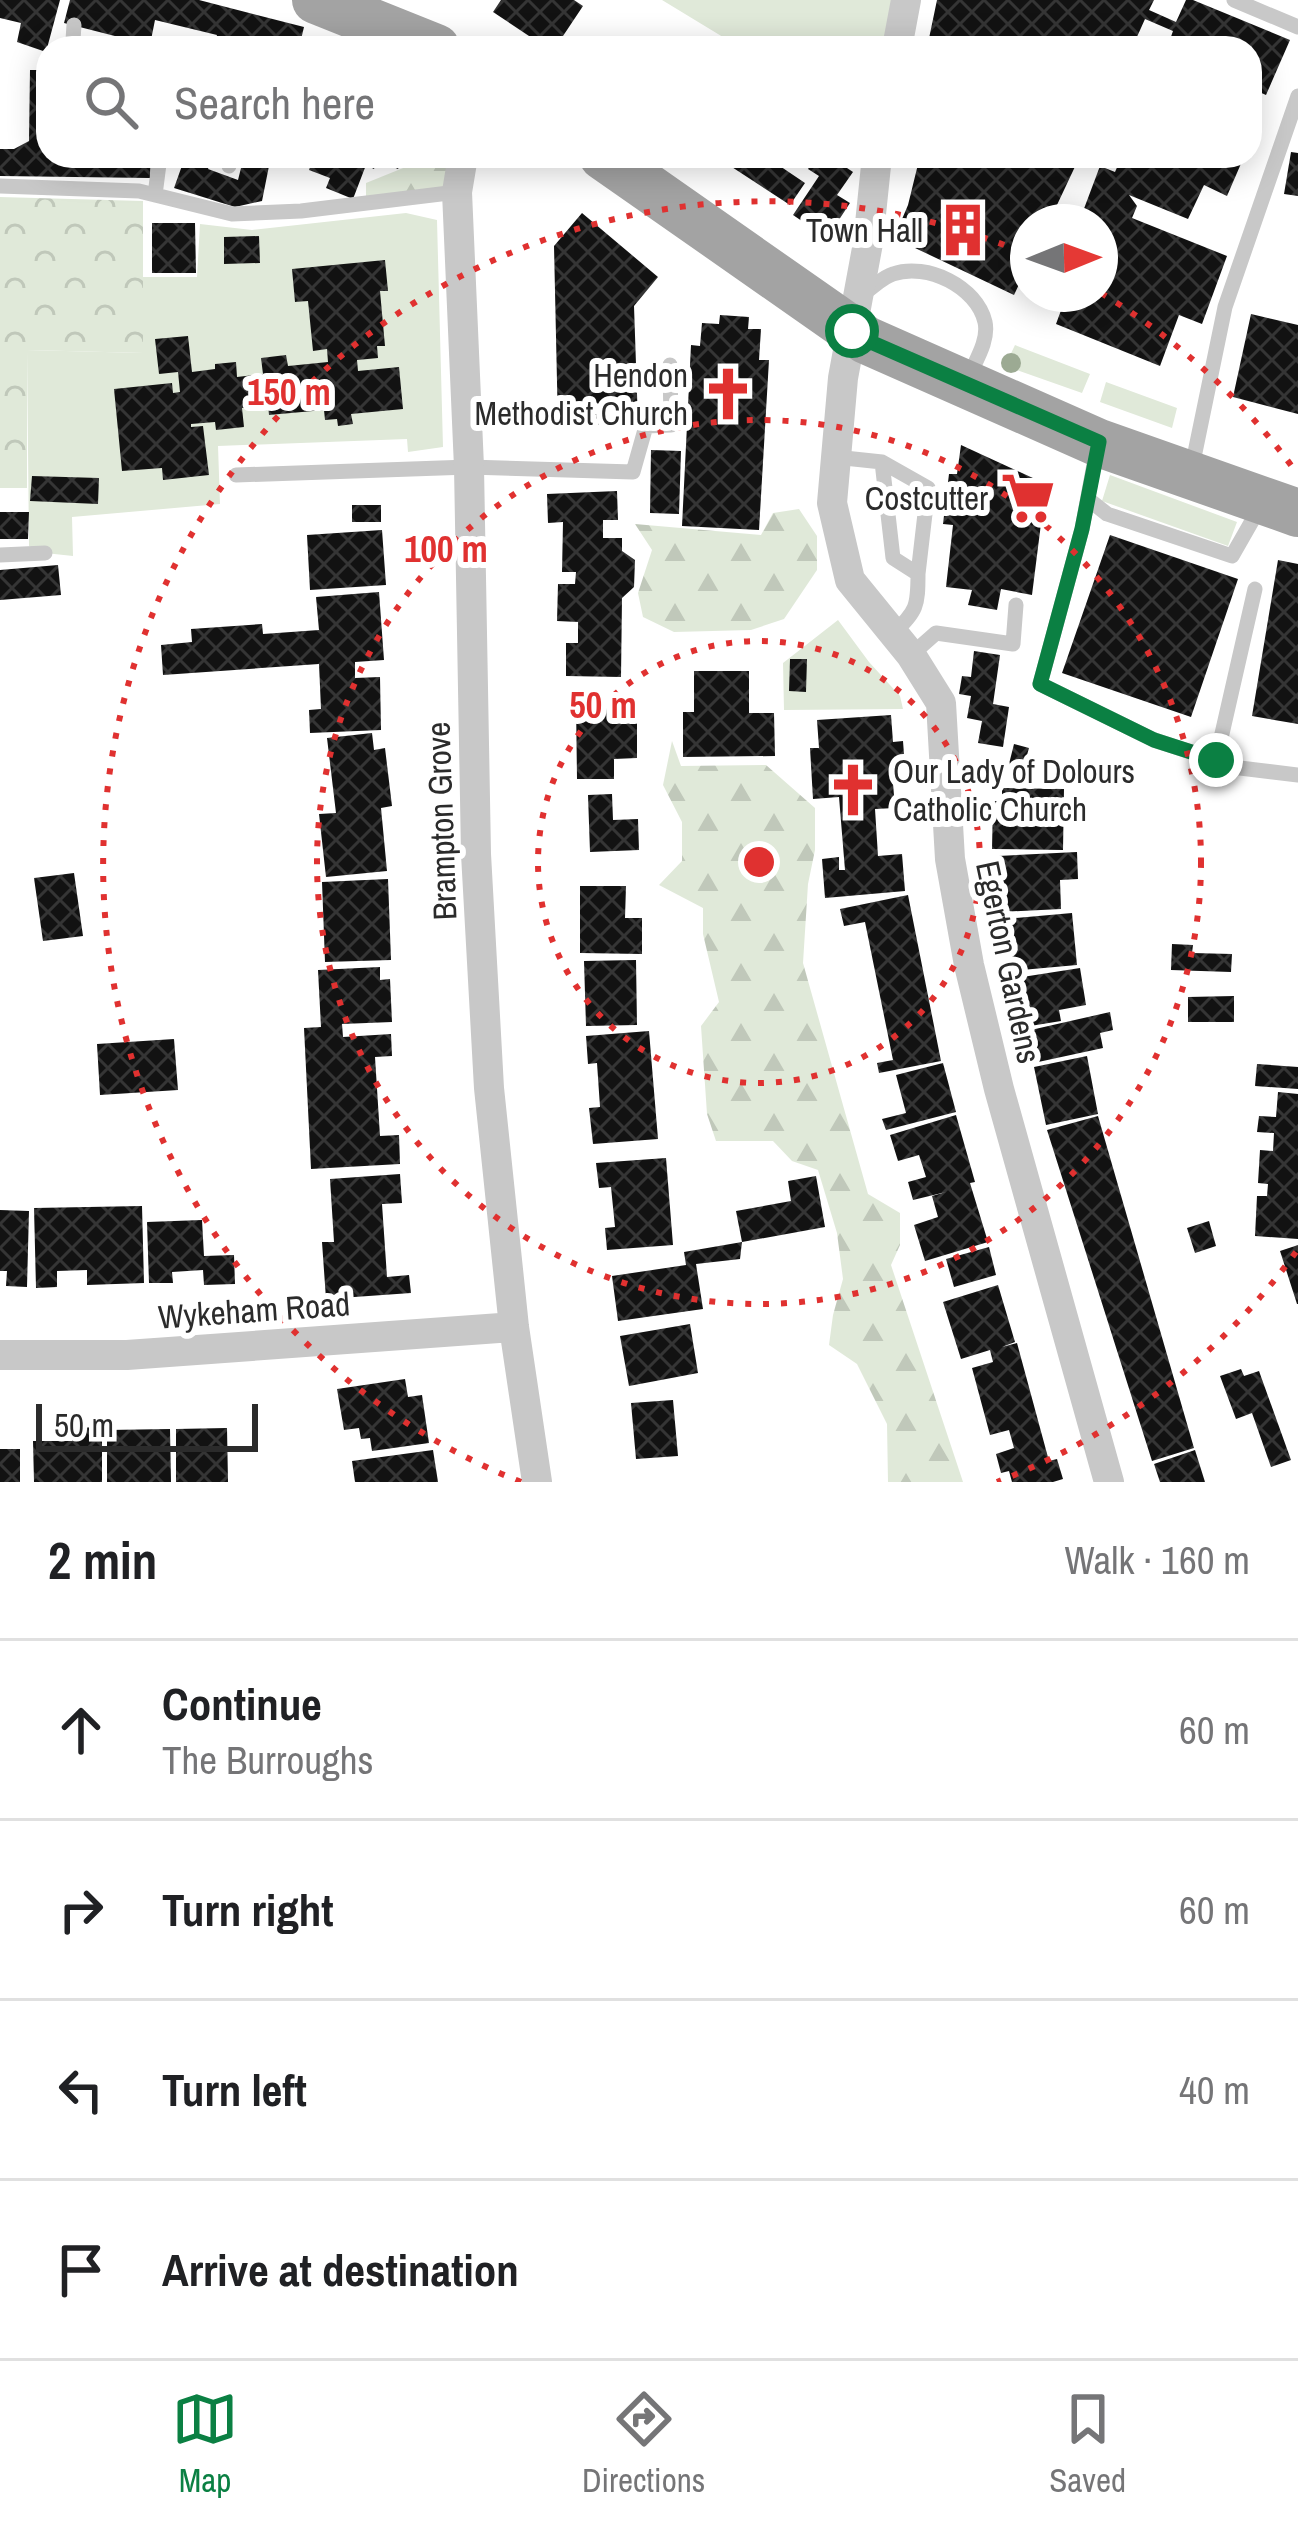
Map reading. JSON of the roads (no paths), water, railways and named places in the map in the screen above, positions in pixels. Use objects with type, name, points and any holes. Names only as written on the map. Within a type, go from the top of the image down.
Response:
[{"type":"main road","points":[[316,0],[406,36]]},
{"type":"main road","points":[[622,168],[855,313],[866,340],[1099,442],[1280,508]]},
{"type":"street","points":[[899,36],[906,0]]},
{"type":"street","name":"Brampton Grove","points":[[461,168],[457,192],[469,467],[478,900],[489,1088],[514,1327],[537,1482]]},
{"type":"street","name":"Egerton Gardens","points":[[876,168],[868,243],[843,378],[832,503],[850,580],[902,644],[941,703],[950,860],[969,964],[999,1089],[1109,1482]]},
{"type":"street","name":"Wykeham Road","points":[[0,1355],[127,1355],[514,1327]]},
{"type":"lane","points":[[1234,0],[1298,27]]},
{"type":"lane","points":[[73,36],[74,25]]},
{"type":"lane","points":[[1190,476],[1225,307],[1298,96]]},
{"type":"lane","points":[[154,195],[158,168]]},
{"type":"lane","points":[[0,187],[139,191],[232,214],[301,211],[457,192]]},
{"type":"lane","points":[[855,313],[891,274],[917,272],[949,280],[974,298],[985,323],[985,340],[966,384]]},
{"type":"lane","points":[[236,476],[469,467],[633,472],[646,426],[671,425],[670,365]]},
{"type":"lane","points":[[1099,442],[1082,529],[1040,684],[1154,740],[1240,768],[1298,775]]},
{"type":"lane","points":[[835,457],[882,462],[928,488],[918,601],[902,644]]},
{"type":"lane","points":[[882,462],[893,558],[918,574]]},
{"type":"lane","points":[[1088,500],[1107,514],[1232,556],[1257,515],[1280,508]]},
{"type":"lane","points":[[0,555],[45,553]]},
{"type":"lane","points":[[1216,760],[1255,589]]},
{"type":"lane","points":[[902,644],[935,633],[1013,644],[1016,605]]},
{"type":"place","name":"Town Hall","points":[[963,230]]},
{"type":"place","name":"Hendon Methodist Church","points":[[728,394]]},
{"type":"place","name":"Costcutter","points":[[1028,498]]},
{"type":"place","name":"Our Lady of Dolours Catholic Church","points":[[853,790]]}]
